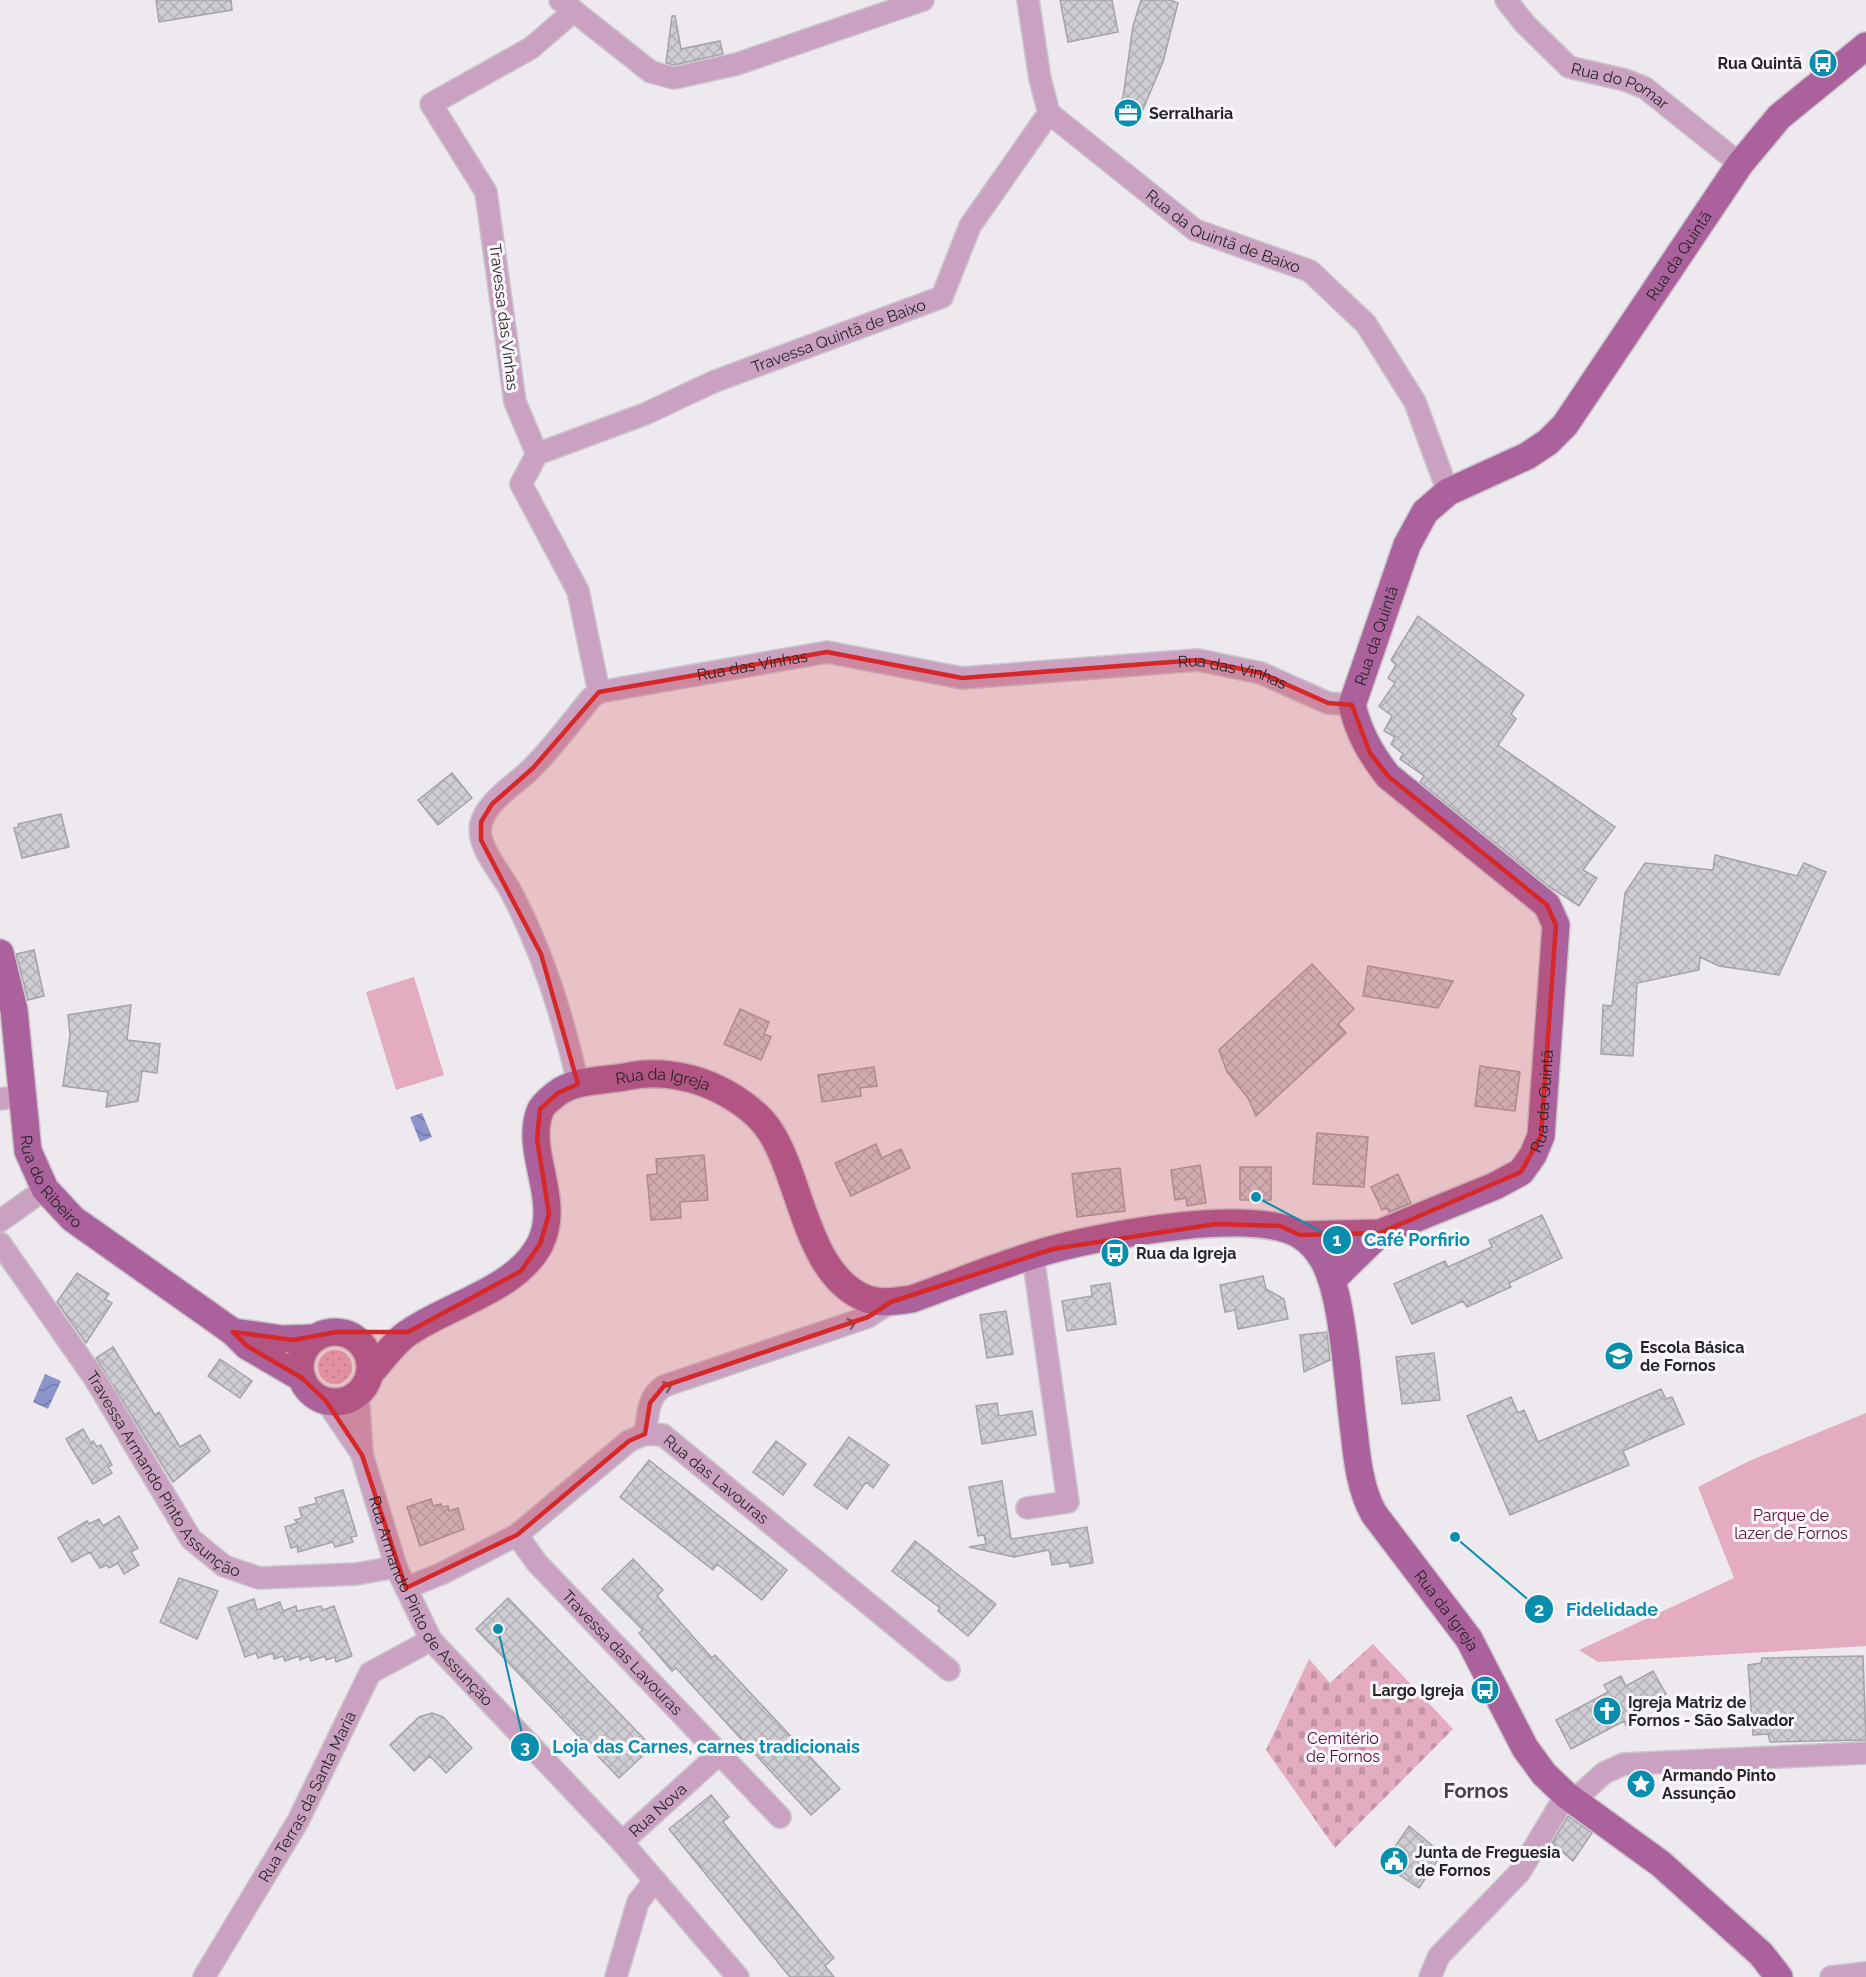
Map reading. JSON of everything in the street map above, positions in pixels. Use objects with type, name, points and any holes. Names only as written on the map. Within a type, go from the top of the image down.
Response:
[{"type":"main road","name":"Rua da Quintã","points":[[1300,1235],[1380,1233],[1495,1186],[1521,1172],[1533,1155],[1541,1136],[1556,925],[1547,905],[1388,776],[1370,753],[1358,728],[1352,705],[1407,545],[1425,512],[1448,492],[1527,456],[1548,442],[1565,425],[1740,164],[1779,117],[1866,46]]},
{"type":"main road","name":"Rua do Ribeiro","points":[[0,953],[14,1010],[11,1098],[28,1151],[45,1189],[73,1219],[233,1332],[247,1346],[302,1378]]},
{"type":"main road","name":"Rua da Igreja","points":[[364,1383],[408,1332],[520,1271],[540,1244],[549,1214],[537,1139],[540,1109],[558,1093],[578,1084],[647,1073],[676,1076],[697,1080],[721,1090],[742,1104],[769,1129],[783,1153],[807,1222],[831,1270],[849,1289],[868,1299],[891,1302],[912,1299],[1033,1256],[1098,1239],[1216,1224],[1280,1226],[1300,1235],[1314,1246],[1325,1261],[1332,1280],[1340,1317],[1357,1457],[1366,1500],[1374,1514],[1469,1639],[1525,1748],[1544,1774],[1570,1798],[1661,1864],[1761,1954],[1779,1977]]},
{"type":"main road","name":"Rua da Quintã","points":[[1332,1280],[1380,1233]]},
{"type":"main road","name":"Rua do Ribeiro","points":[[233,1332],[283,1339],[315,1338]]},
{"type":"main road","points":[[337,1332],[348,1334],[366,1350],[364,1383],[348,1400],[326,1401],[315,1396],[302,1378],[302,1356],[315,1338],[337,1332]]},
{"type":"main road","name":"Rua da Igreja","points":[[348,1334],[408,1332]]},
{"type":"street","points":[[567,6],[651,72],[674,78],[737,64],[923,0]]},
{"type":"street","name":"Rua do Pomar","points":[[1506,0],[1525,24],[1569,67],[1625,80],[1646,88],[1740,164]]},
{"type":"street","points":[[1027,1],[1040,79],[1049,113]]},
{"type":"street","name":"Travessa das Vinhas","points":[[537,454],[515,402],[486,192],[431,104],[531,48],[567,6]]},
{"type":"street","name":"Travessa Quintã de Baixo","points":[[537,454],[645,414],[713,382],[942,297],[970,226],[1049,113]]},
{"type":"street","name":"Rua da Quintã de Baixo","points":[[1049,113],[1195,230],[1310,271],[1366,324],[1415,402],[1448,492]]},
{"type":"street","points":[[537,454],[521,484],[578,591],[599,692],[591,698],[533,768],[492,804],[482,822],[481,840],[510,890],[541,954],[560,1011],[578,1084]]},
{"type":"street","name":"Rua das Vinhas","points":[[599,692],[826,652],[962,678],[1198,660],[1261,673],[1328,703],[1352,705]]},
{"type":"street","points":[[0,1221],[45,1189]]},
{"type":"street","name":"Travessa Armando Pinto Assunção","points":[[0,1243],[95,1379],[191,1539],[224,1566],[260,1578],[356,1574],[396,1567]]},
{"type":"street","points":[[1027,1508],[1068,1502],[1033,1256]]},
{"type":"street","points":[[645,1434],[650,1402],[655,1392],[664,1386],[868,1317],[891,1302]]},
{"type":"street","name":"Rua Armando Pinto de Assunção","points":[[362,1455],[364,1383]]},
{"type":"street","name":"Rua Armando Pinto de Assunção","points":[[326,1401],[362,1455],[396,1567],[431,1640],[622,1842],[738,1977]]},
{"type":"street","name":"Rua das Lavouras","points":[[406,1588],[443,1573],[517,1535],[629,1441],[645,1434],[663,1435],[949,1670]]},
{"type":"street","name":"Travessa das Lavouras","points":[[517,1535],[537,1563],[780,1817]]},
{"type":"street","name":"Rua Terras da Santa Maria","points":[[204,1977],[298,1821],[370,1673],[431,1640]]},
{"type":"street","points":[[1430,1977],[1439,1956],[1519,1873],[1570,1798],[1604,1773],[1624,1764],[1866,1753]]},
{"type":"street","name":"Rua Nova","points":[[622,1842],[719,1754]]},
{"type":"street","points":[[616,1977],[638,1902],[655,1880]]},
{"type":"street","points":[[1831,1977],[1866,1973]]},
{"type":"highlighted area","points":[[827,652],[962,678],[1198,660],[1261,673],[1328,703],[1352,705],[1370,753],[1388,776],[1547,905],[1556,925],[1541,1136],[1521,1172],[1380,1233],[1300,1235],[1280,1226],[1216,1224],[1053,1249],[891,1302],[868,1317],[664,1386],[650,1403],[645,1434],[629,1441],[517,1535],[406,1588],[362,1455],[326,1401],[302,1378],[247,1346],[233,1332],[293,1340],[337,1332],[408,1332],[521,1271],[540,1244],[549,1214],[537,1139],[540,1109],[558,1093],[578,1084],[574,1064],[541,954],[481,840],[481,822],[492,804],[533,768],[599,692]]},
{"type":"green space","points":[[414,977],[444,1075],[396,1090],[366,992]]},
{"type":"green space","points":[[335,1350],[347,1355],[352,1367],[347,1379],[335,1384],[323,1379],[318,1367],[323,1355]]},
{"type":"green space","name":"Parque de lazer de Fornos","points":[[1866,1413],[1866,1646],[1598,1662],[1579,1650],[1734,1578],[1698,1487],[1749,1461]]},
{"type":"green space","name":"Cemitério de Fornos","points":[[1373,1644],[1453,1729],[1335,1848],[1266,1750],[1309,1659],[1330,1683]]},
{"type":"water","points":[[422,1113],[432,1137],[420,1142],[410,1117]]},
{"type":"water","points":[[45,1374],[61,1381],[48,1409],[33,1402]]},
{"type":"building","points":[[156,0],[231,0],[232,10],[159,22]]},
{"type":"building","points":[[1060,0],[1112,0],[1118,32],[1068,42]]},
{"type":"building","points":[[1141,0],[1170,0],[1178,3],[1163,62],[1138,121],[1117,113],[1123,97],[1133,26]]},
{"type":"building","points":[[672,16],[675,16],[681,49],[720,41],[723,54],[674,65],[666,63]]},
{"type":"building","points":[[1418,616],[1524,695],[1511,714],[1516,719],[1498,745],[1615,827],[1583,870],[1597,878],[1579,906],[1548,886],[1420,782],[1424,776],[1400,759],[1403,754],[1391,744],[1395,737],[1384,731],[1392,716],[1379,706],[1395,683],[1388,678],[1396,665],[1391,660]]},
{"type":"building","points":[[452,773],[472,798],[438,825],[418,800]]},
{"type":"building","points":[[61,814],[69,847],[22,858],[14,828],[19,827],[18,824]]},
{"type":"building","points":[[1715,855],[1797,876],[1804,863],[1826,872],[1779,975],[1719,966],[1700,957],[1699,970],[1637,983],[1633,1056],[1601,1054],[1603,1005],[1612,1006],[1625,893],[1645,863],[1713,870]]},
{"type":"building","points":[[34,950],[44,996],[28,1000],[16,954]]},
{"type":"building","points":[[1312,964],[1354,1009],[1338,1024],[1346,1033],[1256,1116],[1248,1098],[1227,1072],[1219,1050]]},
{"type":"building","points":[[1368,966],[1453,981],[1438,1008],[1363,996]]},
{"type":"building","points":[[131,1005],[127,1040],[160,1044],[157,1073],[142,1071],[138,1101],[106,1107],[108,1092],[63,1086],[70,1035],[68,1015]]},
{"type":"building","points":[[740,1009],[769,1022],[764,1034],[771,1037],[761,1060],[724,1044]]},
{"type":"building","points":[[1480,1066],[1520,1072],[1515,1111],[1475,1106]]},
{"type":"building","points":[[874,1067],[877,1086],[860,1088],[861,1096],[822,1102],[818,1075]]},
{"type":"building","points":[[1317,1133],[1368,1137],[1364,1187],[1313,1184]]},
{"type":"building","points":[[876,1144],[882,1158],[901,1149],[910,1168],[851,1196],[835,1163]]},
{"type":"building","points":[[704,1155],[708,1200],[680,1202],[681,1218],[651,1220],[647,1175],[657,1174],[656,1159]]},
{"type":"building","points":[[1200,1165],[1206,1203],[1187,1206],[1186,1198],[1175,1200],[1171,1170]]},
{"type":"building","points":[[1240,1167],[1271,1167],[1271,1200],[1240,1200]]},
{"type":"building","points":[[1120,1168],[1125,1211],[1077,1217],[1072,1174]]},
{"type":"building","points":[[1398,1174],[1411,1203],[1389,1212],[1387,1208],[1382,1210],[1371,1187]]},
{"type":"building","points":[[1542,1215],[1562,1258],[1509,1283],[1511,1287],[1467,1307],[1463,1301],[1412,1324],[1394,1284],[1445,1261],[1448,1267],[1492,1247],[1489,1240]]},
{"type":"building","points":[[77,1273],[109,1294],[105,1299],[112,1303],[86,1343],[57,1302]]},
{"type":"building","points":[[1263,1276],[1266,1289],[1284,1299],[1288,1319],[1238,1329],[1235,1310],[1225,1312],[1220,1285]]},
{"type":"building","points":[[1110,1283],[1116,1324],[1067,1331],[1062,1301],[1092,1296],[1091,1286]]},
{"type":"building","points":[[1006,1311],[1013,1354],[987,1358],[980,1315]]},
{"type":"building","points":[[1327,1332],[1330,1360],[1304,1372],[1300,1335]]},
{"type":"building","points":[[113,1347],[155,1415],[159,1412],[180,1447],[200,1435],[210,1451],[173,1482],[96,1358]]},
{"type":"building","points":[[1434,1353],[1440,1400],[1402,1404],[1396,1357]]},
{"type":"building","points":[[220,1359],[252,1381],[240,1398],[208,1376]]},
{"type":"building","points":[[1661,1389],[1666,1399],[1672,1397],[1684,1424],[1623,1451],[1629,1465],[1510,1515],[1467,1416],[1511,1397],[1518,1413],[1524,1410],[1538,1442]]},
{"type":"building","points":[[997,1403],[999,1416],[1032,1411],[1036,1435],[982,1444],[976,1406]]},
{"type":"building","points":[[83,1429],[91,1443],[93,1441],[97,1447],[101,1445],[112,1465],[108,1467],[112,1473],[93,1484],[66,1439]]},
{"type":"building","points":[[849,1437],[889,1465],[873,1488],[866,1482],[847,1509],[814,1485]]},
{"type":"building","points":[[776,1441],[806,1464],[783,1495],[753,1472]]},
{"type":"building","points":[[649,1460],[787,1570],[762,1600],[717,1564],[713,1570],[620,1497]]},
{"type":"building","points":[[1002,1481],[1011,1539],[1087,1527],[1093,1563],[1070,1567],[1069,1562],[1052,1565],[1049,1550],[1014,1557],[969,1547],[986,1544],[984,1535],[978,1536],[969,1487]]},
{"type":"building","points":[[343,1490],[357,1536],[351,1537],[353,1542],[335,1547],[333,1542],[298,1552],[297,1546],[291,1548],[285,1527],[297,1523],[295,1520],[302,1518],[299,1508],[317,1503],[315,1498]]},
{"type":"building","points":[[431,1499],[433,1506],[441,1504],[442,1507],[448,1506],[449,1511],[458,1508],[464,1529],[420,1546],[407,1507]]},
{"type":"building","points":[[119,1516],[138,1548],[131,1552],[139,1565],[124,1574],[118,1563],[109,1568],[107,1565],[100,1568],[90,1552],[72,1562],[58,1538],[87,1521],[89,1524],[99,1519],[103,1526]]},
{"type":"building","points":[[915,1541],[996,1604],[968,1636],[938,1611],[940,1608],[892,1571]]},
{"type":"building","points":[[633,1559],[663,1590],[657,1596],[712,1658],[715,1655],[840,1789],[811,1815],[676,1668],[672,1671],[639,1633],[643,1630],[602,1589]]},
{"type":"building","points":[[179,1578],[218,1591],[197,1639],[160,1622]]},
{"type":"building","points":[[508,1598],[652,1747],[619,1778],[476,1629]]},
{"type":"building","points":[[254,1599],[257,1610],[280,1602],[283,1611],[296,1606],[297,1611],[321,1606],[323,1610],[334,1606],[352,1656],[336,1662],[335,1657],[326,1660],[325,1656],[311,1661],[309,1656],[300,1660],[299,1656],[285,1661],[283,1656],[274,1659],[273,1653],[258,1658],[256,1653],[245,1657],[228,1608]]},
{"type":"building","points":[[1863,1656],[1866,1740],[1770,1742],[1768,1734],[1753,1735],[1748,1665],[1761,1663],[1762,1658]]},
{"type":"building","name":"Igreja Matriz de Fornos - São Salvador","points":[[1653,1671],[1666,1694],[1639,1709],[1644,1719],[1627,1728],[1624,1721],[1571,1749],[1556,1720],[1608,1692],[1604,1685],[1621,1676],[1626,1686]]},
{"type":"building","points":[[432,1713],[443,1717],[472,1748],[446,1773],[430,1756],[414,1771],[390,1745],[419,1717]]},
{"type":"building","points":[[711,1795],[729,1817],[723,1822],[834,1958],[825,1966],[834,1977],[790,1977],[669,1829]]},
{"type":"building","points":[[1568,1816],[1592,1833],[1573,1861],[1552,1843]]},
{"type":"building","points":[[1409,1826],[1442,1854],[1419,1888],[1383,1864]]},
{"type":"place","name":"Rua Quintã","points":[[1823,63]]},
{"type":"place","name":"Serralharia","points":[[1128,113]]},
{"type":"place","name":"Café Porfirio","points":[[1256,1197]]},
{"type":"place","name":"Rua da Igreja","points":[[1115,1253]]},
{"type":"place","name":"Escola Básica de Fornos","points":[[1619,1356]]},
{"type":"place","name":"Fidelidade","points":[[1455,1537]]},
{"type":"place","name":"Loja das Carnes, carnes tradicionais","points":[[498,1629]]},
{"type":"place","name":"Largo Igreja","points":[[1485,1690]]},
{"type":"place","name":"Igreja Matriz de Fornos - São Salvador","points":[[1607,1711]]},
{"type":"place","name":"Armando Pinto Assunção","points":[[1641,1784]]},
{"type":"place","name":"Junta de Freguesia de Fornos","points":[[1394,1861]]},
{"type":"district","name":"Fornos","points":[[1476,1791]]}]
